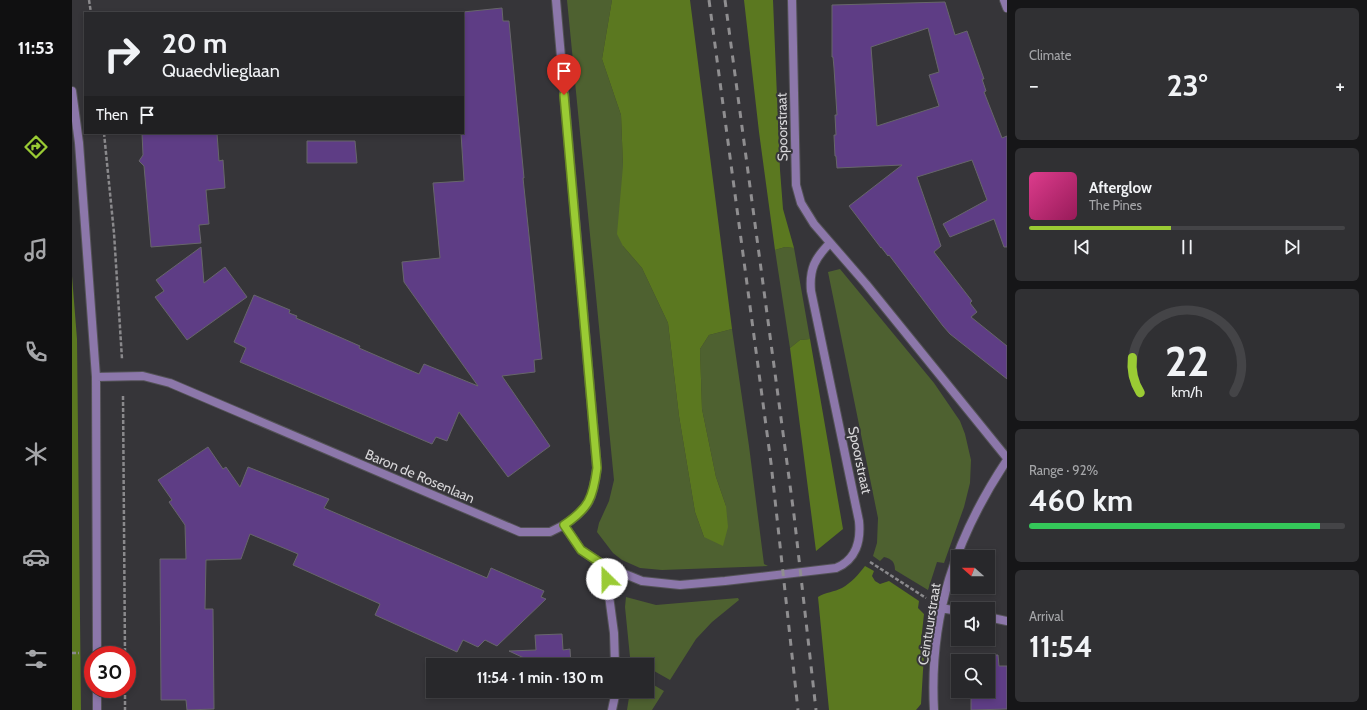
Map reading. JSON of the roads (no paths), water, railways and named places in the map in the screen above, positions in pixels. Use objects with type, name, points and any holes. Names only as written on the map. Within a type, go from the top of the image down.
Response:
[{"type":"street","name":"Baron de Rosenlaan","points":[[96,377],[143,376],[170,383],[520,532],[550,532],[574,518],[587,506],[594,490],[597,468],[556,0]]},
{"type":"street","name":"Spoorstraat","points":[[792,0],[798,194],[808,217],[871,290],[1007,459]]},
{"type":"street","points":[[1004,0],[1007,8]]},
{"type":"street","points":[[72,91],[79,143],[96,377],[96,646]]},
{"type":"street","name":"Spoorstraat","points":[[605,566],[642,580],[680,585],[836,568],[849,560],[859,540],[859,521],[816,320],[810,282],[817,256],[830,243]]},
{"type":"street","name":"Ceintuurstraat","points":[[934,710],[934,665],[941,608],[960,545],[974,515],[1007,459]]},
{"type":"street","points":[[564,525],[581,550],[605,566],[614,633],[615,658]]},
{"type":"street","points":[[941,608],[951,610]]},
{"type":"street","points":[[995,618],[1007,621]]},
{"type":"street","points":[[97,698],[97,710]]},
{"type":"street","points":[[612,710],[615,698]]},
{"type":"railway","points":[[709,0],[771,463],[798,710]]},
{"type":"railway","points":[[725,0],[794,515],[816,710]]}]
